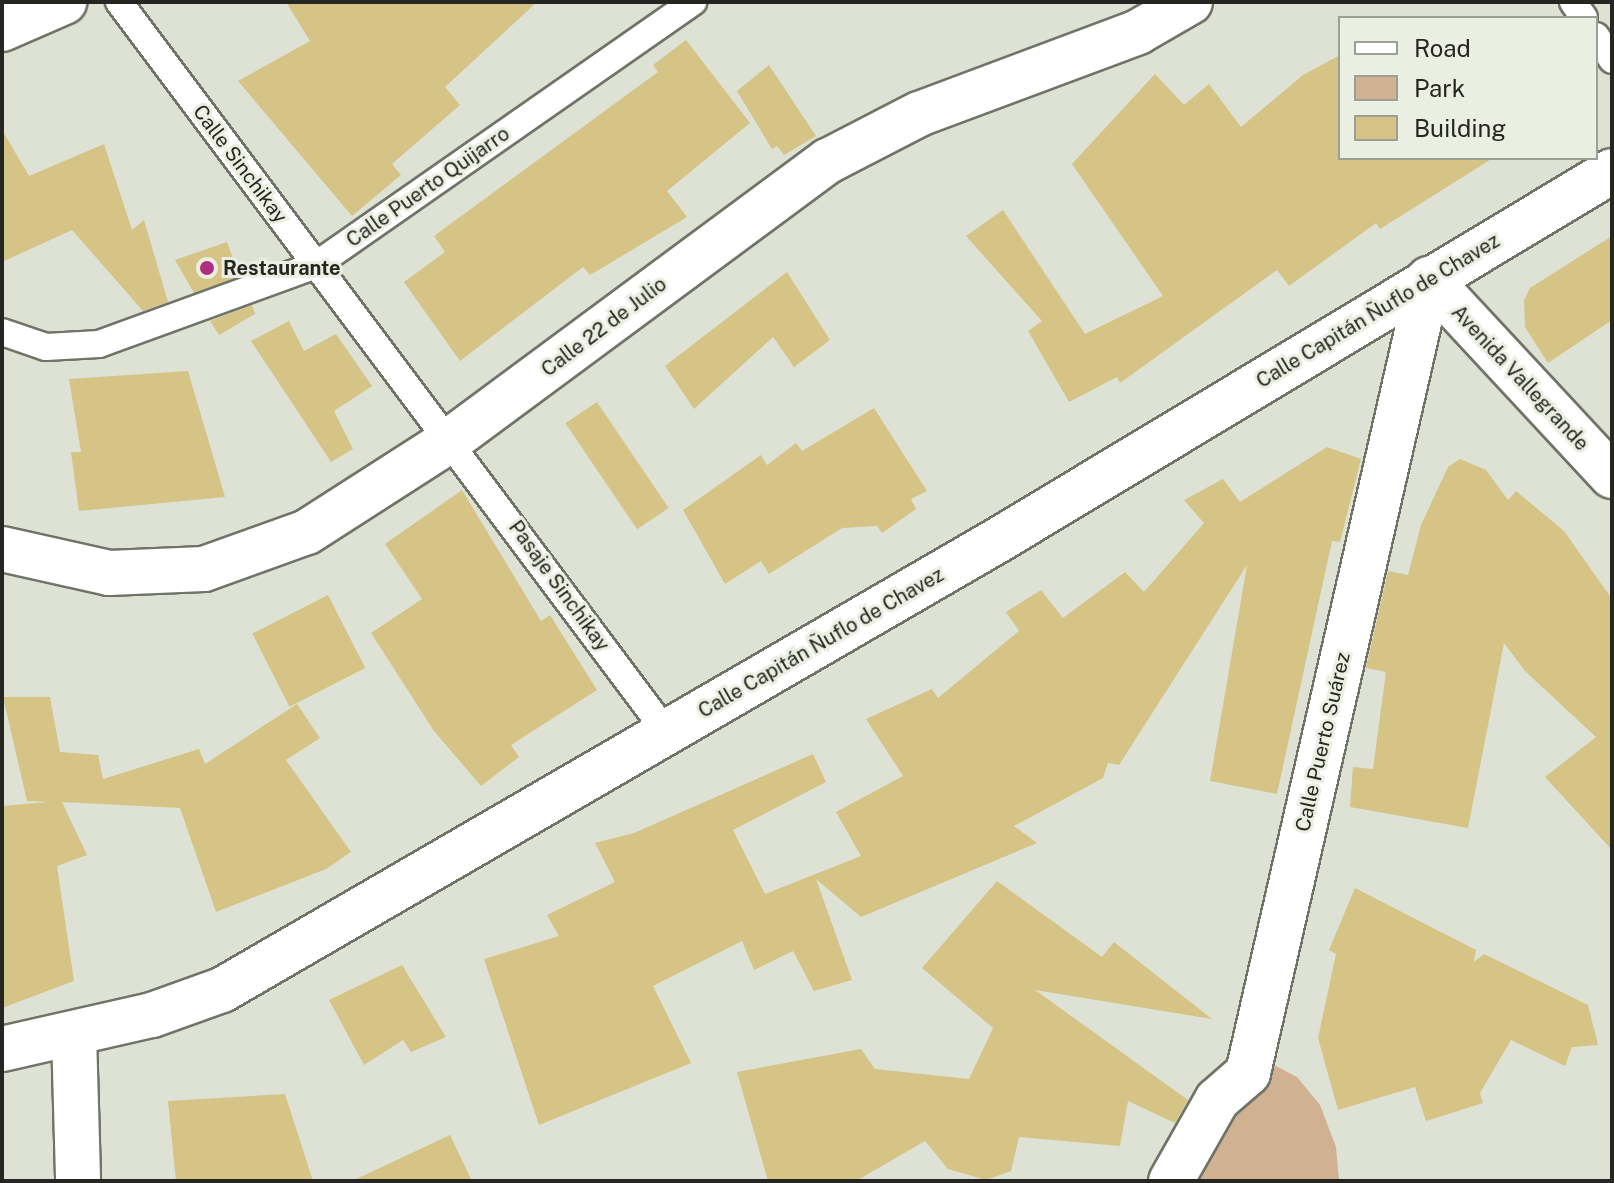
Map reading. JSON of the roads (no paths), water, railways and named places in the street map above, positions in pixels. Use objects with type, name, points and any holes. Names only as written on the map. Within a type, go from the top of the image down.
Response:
[{"type":"street","points":[[2,29],[64,2]]},
{"type":"street","name":"Calle 22 de Julio","points":[[2,549],[109,573],[204,569],[307,532],[452,439],[828,161],[919,114],[1138,32],[1190,2]]},
{"type":"street","name":"Calle Capitán Ñuflo de Chavez","points":[[2,1049],[74,1034],[222,990],[667,733],[1612,171]]},
{"type":"street","name":"Avenida Vallegrande","points":[[1429,279],[1612,476]]},
{"type":"street","name":"Calle Puerto Suárez","points":[[1171,1181],[1217,1100],[1248,1073],[1429,279]]},
{"type":"street","points":[[74,1034],[78,1181]]},
{"type":"lane","name":"Calle Sinchikay","points":[[119,2],[316,265],[452,439]]},
{"type":"lane","name":"Calle Puerto Quijarro","points":[[2,332],[46,347],[99,344],[316,265],[693,2]]},
{"type":"lane","points":[[1598,39],[1612,60]]},
{"type":"lane","name":"Pasaje Sinchikay","points":[[452,439],[667,733]]},
{"type":"place","name":"Restaurante","points":[[207,268]]}]
